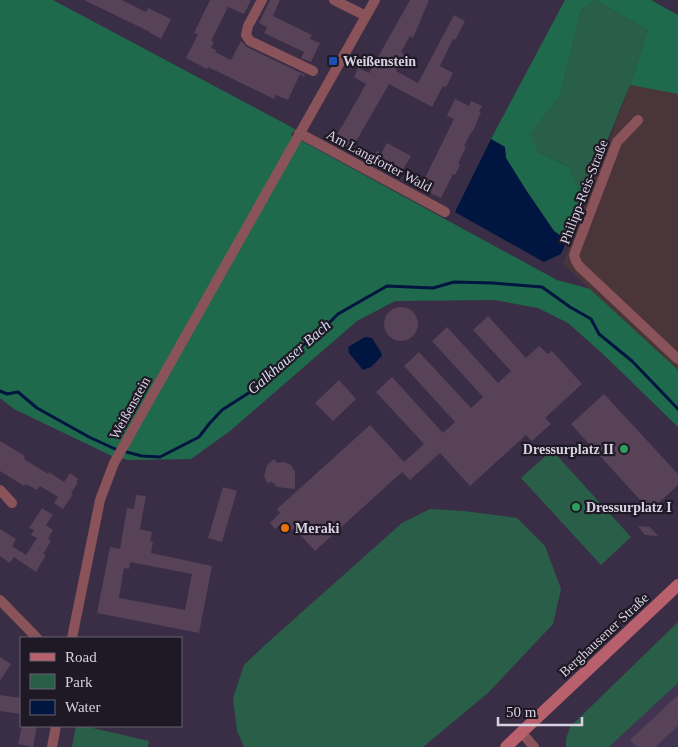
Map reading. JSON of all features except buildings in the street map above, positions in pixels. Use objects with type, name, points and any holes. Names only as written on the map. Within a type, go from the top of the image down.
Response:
[{"type":"main road","name":"Berghausener Straße","points":[[506,747],[678,585]]},
{"type":"street","points":[[262,0],[248,26],[246,35],[250,42],[312,71]]},
{"type":"street","points":[[334,0],[366,16]]},
{"type":"street","name":"Weißenstein","points":[[72,637],[100,500],[114,463],[131,436],[375,0]]},
{"type":"street","name":"Philipp-Reis-Straße","points":[[638,120],[617,142],[574,255],[579,266],[678,358]]},
{"type":"street","name":"Am Langforter Wald","points":[[299,133],[445,212]]},
{"type":"street","points":[[0,490],[12,503]]},
{"type":"street","points":[[0,600],[36,637]]},
{"type":"street","points":[[52,747],[56,727]]},
{"type":"street","points":[[522,733],[534,747]]},
{"type":"shaded area","points":[[630,85],[678,94],[678,370],[563,264]]},
{"type":"shaded area","points":[[678,683],[678,747],[609,747]]},
{"type":"green space","points":[[0,0],[53,0],[295,129],[291,135],[557,280],[590,289],[678,370],[678,427],[568,323],[538,308],[495,300],[395,301],[357,321],[230,431],[191,459],[129,460],[112,456],[14,409],[0,398]]},
{"type":"green space","points":[[565,0],[595,0],[581,10],[560,96],[529,134],[538,152],[569,167],[583,200],[567,240],[554,231],[526,190],[506,158],[504,147],[491,139]]},
{"type":"green space","points":[[595,0],[648,30],[630,85],[583,200],[569,167],[538,152],[528,134],[560,96],[581,10]]},
{"type":"green space","points":[[595,0],[651,0],[678,15],[678,94],[630,85],[648,30]]},
{"type":"green space","name":"Dressurplatz I","points":[[552,450],[631,537],[601,565],[521,478]]},
{"type":"green space","points":[[430,509],[464,511],[517,518],[545,546],[561,589],[553,624],[488,693],[423,747],[244,747],[237,731],[233,698],[244,665],[402,523]]},
{"type":"green space","points":[[678,622],[678,683],[609,747],[566,747],[566,739],[570,727]]},
{"type":"green space","points":[[76,727],[88,727],[149,741],[148,747],[72,747]]},
{"type":"water","points":[[491,139],[505,147],[506,158],[526,190],[554,231],[567,240],[561,254],[544,262],[455,212]]},
{"type":"water","points":[[365,337],[372,338],[382,356],[371,367],[363,370],[349,353],[348,347]]},
{"type":"waterway","name":"Galkhauser Bach","points":[[0,391],[7,394],[18,392],[37,408],[115,449],[142,456],[160,457],[199,437],[222,410],[258,387],[285,357],[315,337],[338,314],[387,286],[433,288],[454,282],[493,283],[542,287],[591,319],[599,334],[632,361],[678,409]]},
{"type":"place","name":"Weißenstein","points":[[333,61]]},
{"type":"place","name":"Dressurplatz II","points":[[624,449]]},
{"type":"place","name":"Dressurplatz I","points":[[576,507]]},
{"type":"place","name":"Meraki","points":[[285,528]]}]
